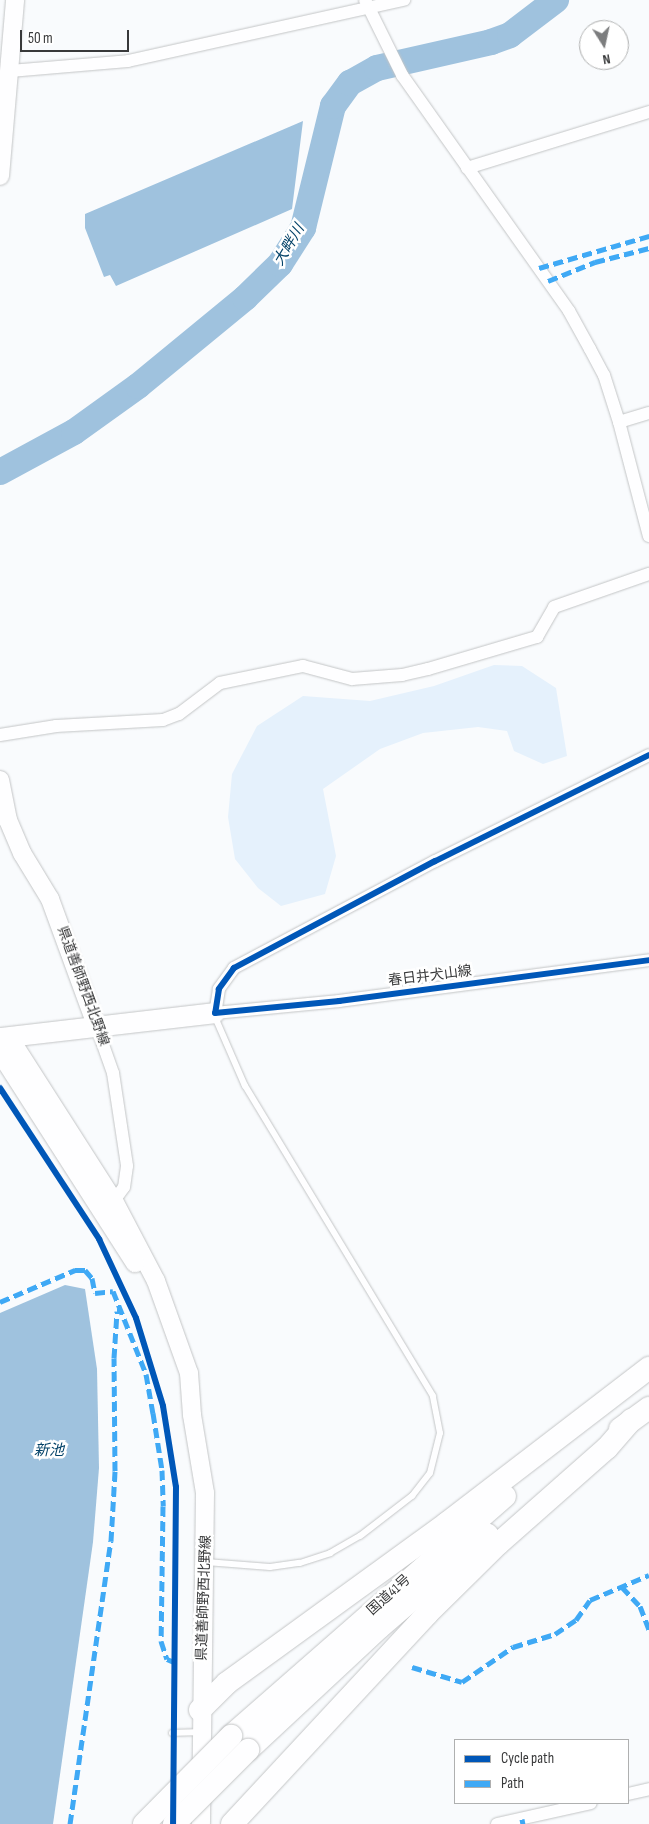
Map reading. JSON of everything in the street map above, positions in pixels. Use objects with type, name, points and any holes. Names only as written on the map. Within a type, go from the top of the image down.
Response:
[{"type":"highway","points":[[200,1721],[226,1683],[446,1523],[649,1368]]},
{"type":"highway","name":"国道41号","points":[[144,1824],[231,1736],[432,1558],[528,1477],[649,1384]]},
{"type":"highway","name":"国道41号","points":[[174,1824],[248,1750],[394,1615],[491,1532],[631,1420],[649,1408]]},
{"type":"highway","points":[[232,1824],[427,1614],[498,1544],[607,1448],[631,1420]]},
{"type":"main road","points":[[0,176],[3,105],[10,71],[15,0]]},
{"type":"main road","name":"県道善師野西北野線","points":[[0,780],[8,820],[22,853],[50,899],[96,1025]]},
{"type":"main road","name":"春日井犬山線","points":[[3,1043],[96,1025],[214,1013]]},
{"type":"main road","name":"県道善師野西北野線","points":[[3,1043],[136,1265],[189,1373]]},
{"type":"main road","name":"県道善師野西北野線","points":[[3,1043],[114,1201],[156,1281],[189,1373],[192,1415],[205,1493],[206,1562],[200,1721],[200,1824]]},
{"type":"street","points":[[10,71],[128,61],[366,4],[404,0]]},
{"type":"street","points":[[366,4],[402,75],[569,311],[604,375],[649,536]]},
{"type":"street","points":[[467,168],[649,112]]},
{"type":"street","points":[[618,422],[649,413]]},
{"type":"street","points":[[0,735],[49,727],[163,720],[179,714],[220,683],[303,666],[352,679],[402,675],[428,669],[538,637],[554,607],[649,574]]},
{"type":"street","points":[[214,1013],[219,989],[234,968],[435,861],[649,755]]},
{"type":"street","name":"春日井犬山線","points":[[214,1013],[339,1001],[649,960]]},
{"type":"street","name":"県道善師野西北野線","points":[[96,1025],[113,1073],[127,1166],[124,1187],[114,1201]]},
{"type":"street","points":[[629,1794],[649,1789]]},
{"type":"street","points":[[497,1824],[587,1804]]},
{"type":"lane","points":[[206,1562],[270,1566],[300,1563],[330,1553],[360,1536],[412,1496],[430,1473],[440,1433],[433,1396],[245,1086],[216,1024],[214,1013]]},
{"type":"lane","points":[[172,1733],[200,1721]]},
{"type":"shaded area","points":[[494,665],[522,666],[556,688],[567,756],[543,764],[514,751],[507,731],[478,727],[423,733],[380,749],[323,789],[336,856],[325,894],[281,906],[258,888],[235,859],[228,817],[232,774],[257,726],[303,696],[370,701],[434,686]]},
{"type":"water","points":[[303,121],[292,209],[116,286],[110,275],[104,277],[85,228],[85,214]]},
{"type":"water","name":"新池","points":[[65,1285],[85,1289],[97,1369],[99,1468],[93,1542],[53,1824],[0,1824],[0,1313]]},
{"type":"waterway","name":"大畔川","points":[[0,472],[74,432],[138,386],[245,298],[280,264],[303,228],[333,106],[350,83],[377,68],[491,42],[510,35],[556,0]]},
{"type":"marked path","points":[[539,268],[649,236]]},
{"type":"marked path","points":[[548,281],[595,262],[649,248]]},
{"type":"marked path","points":[[0,1302],[75,1270],[85,1270],[92,1278],[95,1293],[113,1291],[146,1374],[153,1413],[162,1470],[161,1641],[167,1659],[174,1662]]},
{"type":"marked path","points":[[70,1824],[111,1541],[115,1471],[114,1358],[117,1311],[121,1310]]},
{"type":"marked path","points":[[412,1667],[462,1682],[513,1647],[555,1634],[576,1620],[590,1600],[649,1575]]},
{"type":"marked path","points":[[622,1587],[640,1606],[649,1630]]},
{"type":"marked path","points":[[522,1819],[523,1824]]},
{"type":"cycle path","points":[[649,755],[435,861],[234,968],[219,989],[215,1013],[339,1001],[649,960]]},
{"type":"cycle path","points":[[0,1088],[99,1239],[136,1318],[163,1406],[176,1487],[173,1824]]}]
